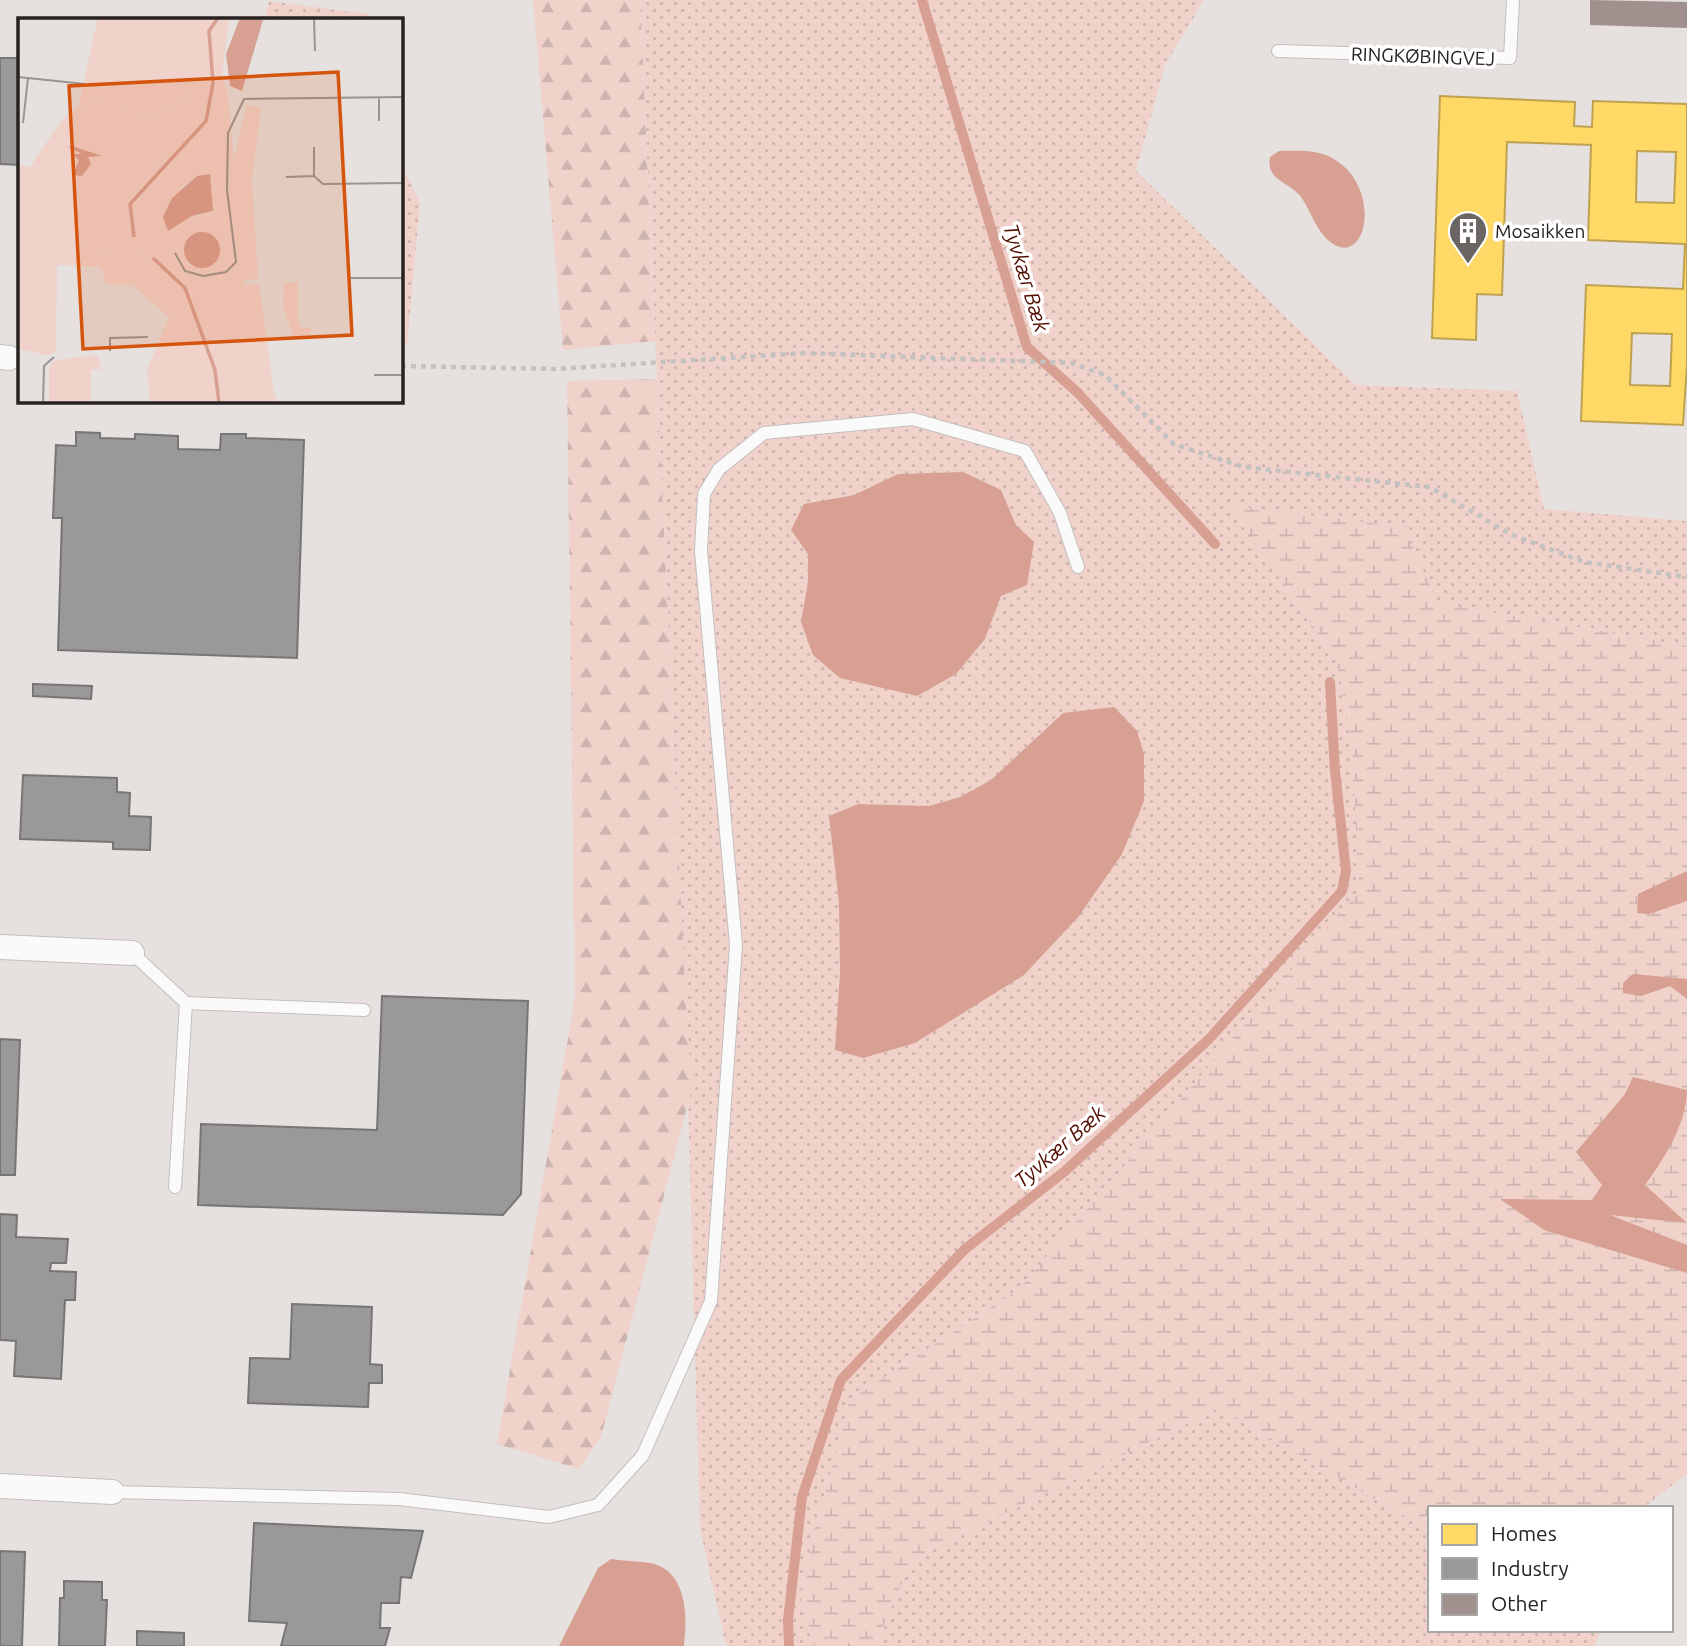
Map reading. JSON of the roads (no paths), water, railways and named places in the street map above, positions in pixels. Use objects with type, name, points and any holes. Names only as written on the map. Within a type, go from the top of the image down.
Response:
[{"type":"street","points":[[0,947],[132,953]]},
{"type":"street","points":[[0,1486],[112,1492]]},
{"type":"lane","name":"RINGKØBINGVEJ","points":[[1278,51],[1510,58],[1513,0]]},
{"type":"lane","points":[[112,1492],[399,1499],[549,1517],[598,1505],[643,1455],[711,1301],[736,945],[701,551],[704,494],[719,469],[764,433],[914,419],[1025,451],[1060,513],[1078,567]]},
{"type":"lane","points":[[132,953],[186,1003],[364,1010]]},
{"type":"lane","points":[[175,1187],[186,1003]]},
{"type":"waterway","name":"Tyvkær Bæk","points":[[922,0],[1027,347],[1078,393],[1215,544]]},
{"type":"waterway","name":"Tyvkær Bæk","points":[[789,1646],[788,1620],[802,1497],[841,1380],[965,1249],[1064,1172],[1209,1039],[1342,891],[1346,871],[1335,771],[1330,682]]},
{"type":"place","name":"Mosaikken","points":[[1468,265]]}]
